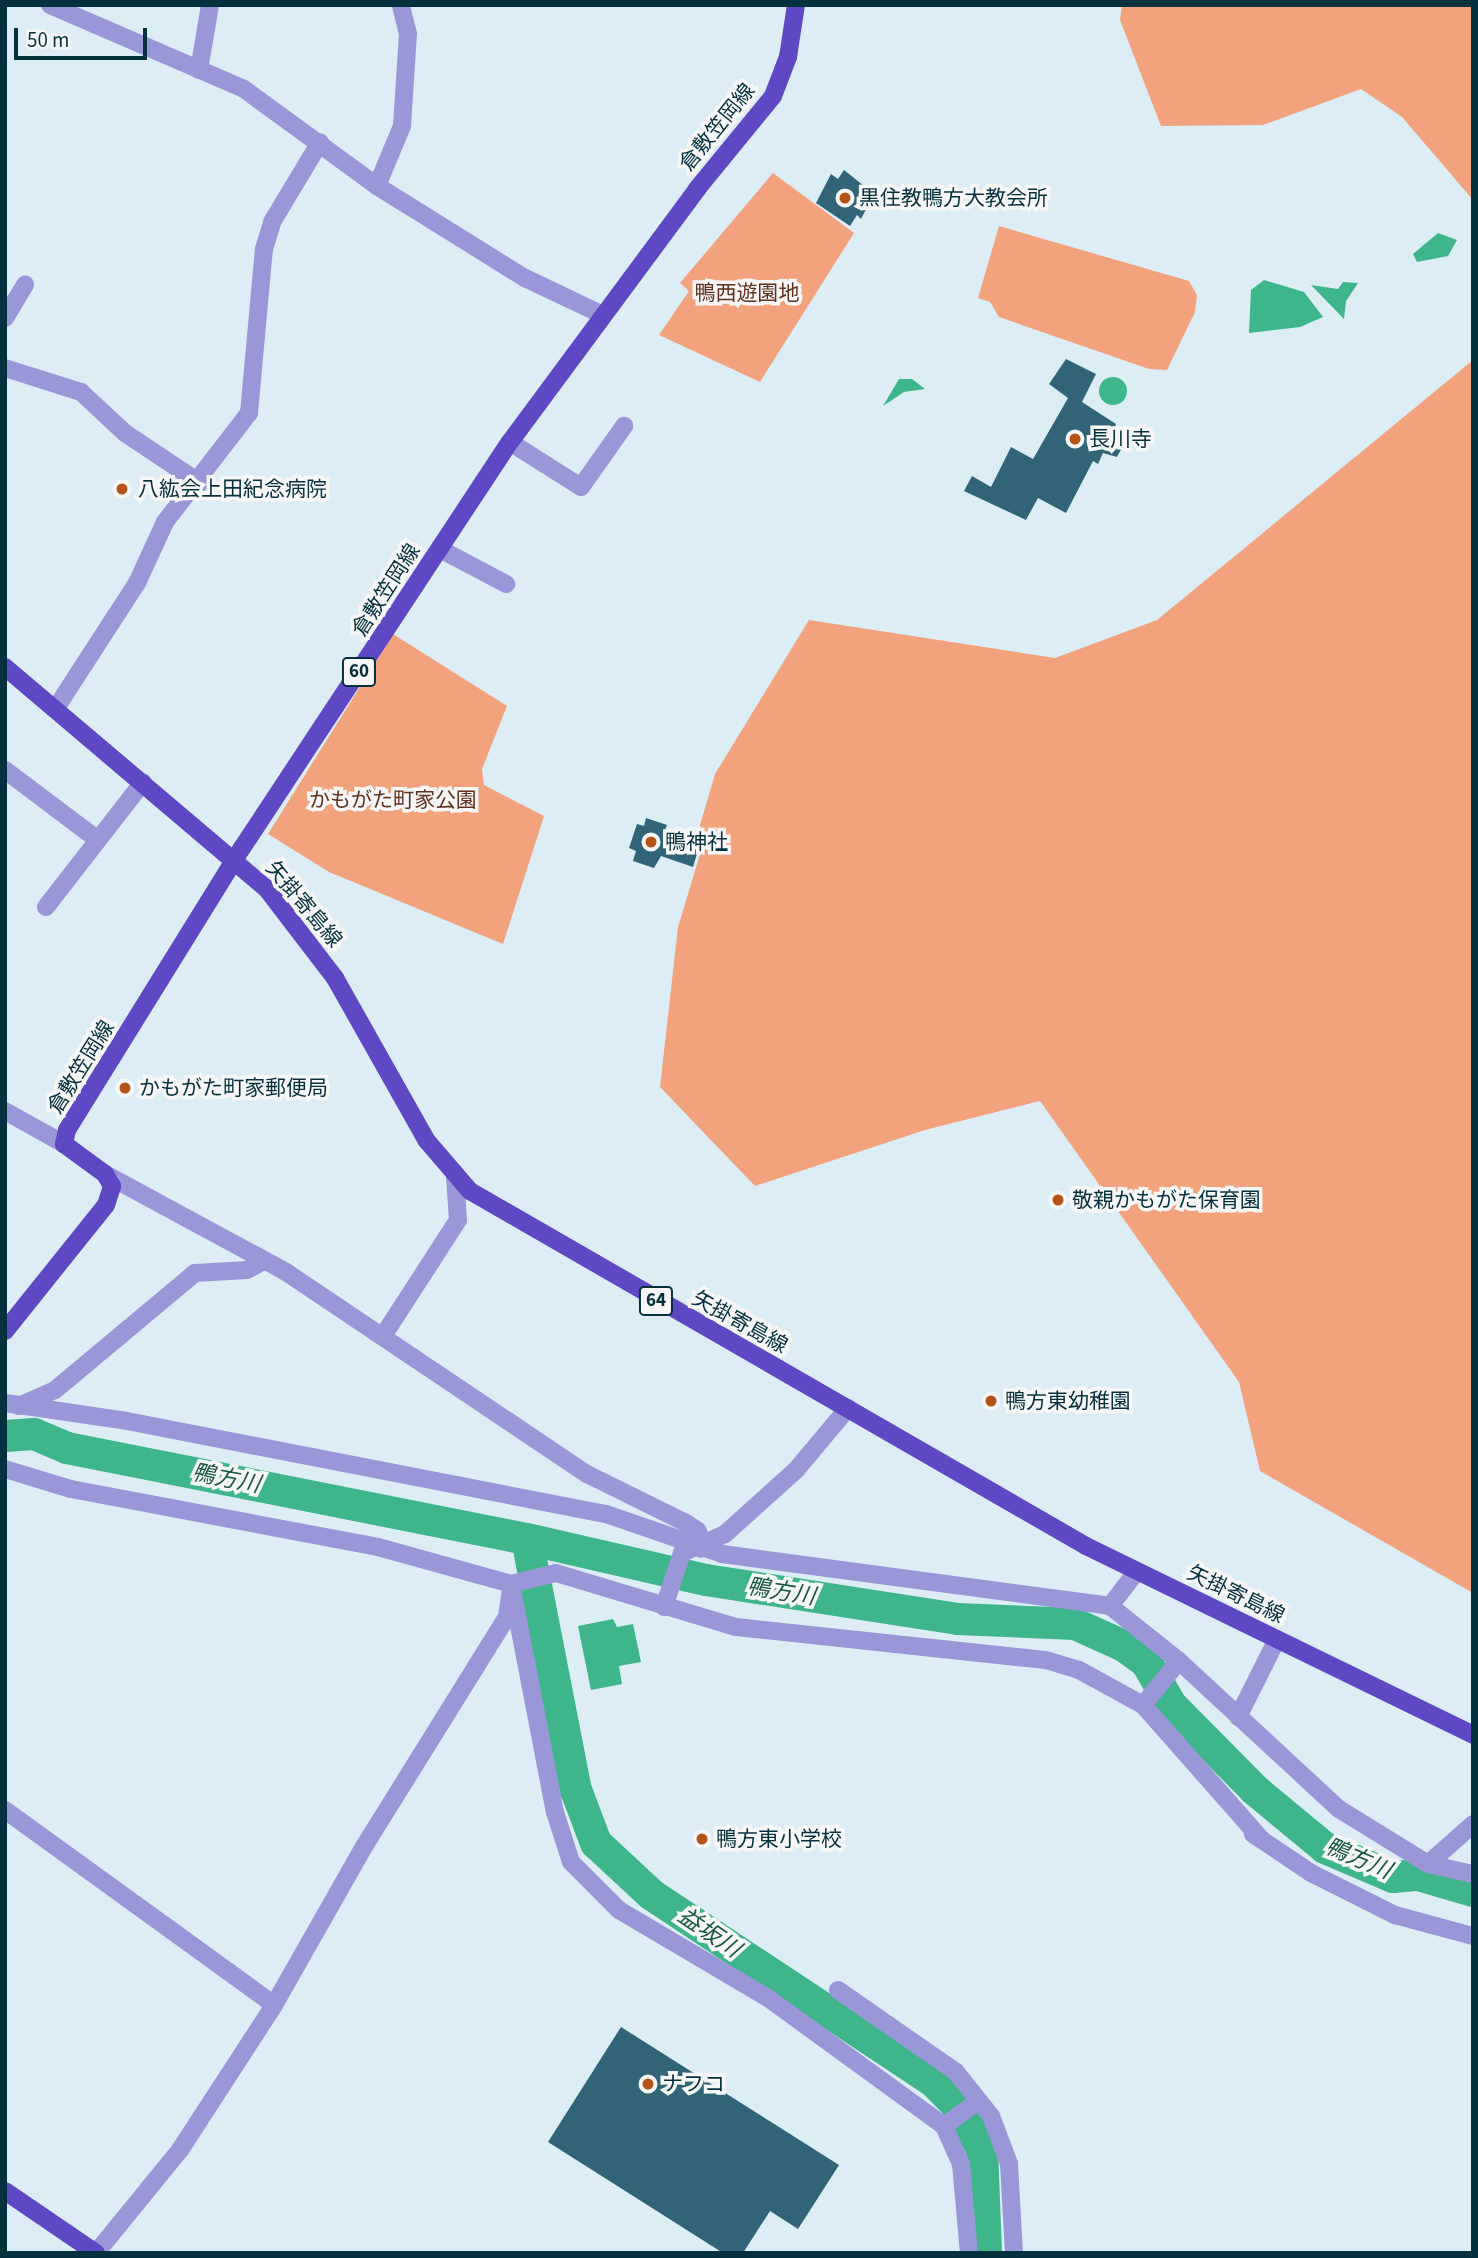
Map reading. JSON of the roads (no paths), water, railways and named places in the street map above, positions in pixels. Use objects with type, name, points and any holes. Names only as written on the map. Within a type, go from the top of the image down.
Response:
[{"type":"main road","name":"倉敷笠岡線","points":[[106,1174],[64,1144],[67,1130],[510,442],[603,315],[773,96],[788,57],[796,5]]},
{"type":"main road","name":"矢掛寄島線","points":[[5,667],[237,863],[309,939],[427,1141],[455,1177],[502,1212],[1137,1570],[1473,1735]]},
{"type":"main road","points":[[5,1331],[106,1205],[112,1186],[106,1174]]},
{"type":"main road","points":[[5,2191],[96,2253]]},
{"type":"street","points":[[50,5],[244,89],[377,186],[525,278],[603,315]]},
{"type":"street","points":[[199,70],[209,5]]},
{"type":"street","points":[[377,186],[402,126],[408,34],[401,5]]},
{"type":"street","points":[[56,708],[137,583],[164,522],[200,483],[249,413],[264,249],[272,222],[320,142]]},
{"type":"street","points":[[5,317],[25,285]]},
{"type":"street","points":[[5,369],[81,392],[125,433],[200,483]]},
{"type":"street","points":[[510,442],[581,487],[624,426]]},
{"type":"street","points":[[440,549],[506,584]]},
{"type":"street","points":[[5,770],[98,840]]},
{"type":"street","points":[[46,907],[143,782]]},
{"type":"street","points":[[5,1111],[64,1144]]},
{"type":"street","points":[[106,1174],[263,1261],[383,1336],[536,1443],[686,1522],[698,1531],[701,1549]]},
{"type":"street","points":[[383,1336],[458,1220],[455,1177]]},
{"type":"street","points":[[11,1405],[55,1390],[195,1273],[247,1270],[263,1261]]},
{"type":"street","points":[[11,1405],[127,1421],[606,1514],[701,1549],[1110,1606],[1179,1661],[1339,1809],[1428,1864],[1473,1874]]},
{"type":"street","points":[[666,1601],[681,1553],[701,1549],[796,1470],[848,1408]]},
{"type":"street","points":[[5,1469],[71,1489],[378,1547],[512,1584],[556,1573],[666,1601],[736,1627],[1046,1660],[1079,1670],[1147,1703],[1261,1839],[1253,1834],[1311,1873],[1384,1910],[1444,1932],[1473,1936]]},
{"type":"street","points":[[1110,1606],[1137,1570]]},
{"type":"street","points":[[96,2253],[180,2150],[274,2005],[365,1845],[507,1617],[512,1584]]},
{"type":"street","points":[[512,1584],[555,1812],[571,1862],[619,1910],[768,1998],[944,2126],[961,2164],[969,2253]]},
{"type":"street","points":[[1238,1717],[1277,1639]]},
{"type":"street","points":[[1147,1703],[1179,1661]]},
{"type":"street","points":[[5,1810],[274,2005]]},
{"type":"street","points":[[1428,1864],[1473,1824]]},
{"type":"street","points":[[838,1990],[956,2072],[990,2116],[1009,2164],[1014,2253]]},
{"type":"street","points":[[944,2126],[978,2101]]},
{"type":"waterway","name":"鴨方川","points":[[5,1436],[34,1434],[67,1448],[527,1539],[706,1580],[958,1619],[1075,1624],[1124,1646],[1147,1663],[1171,1705],[1255,1790],[1325,1848],[1393,1877],[1418,1875],[1473,1891]]},
{"type":"waterway","name":"益坂川","points":[[527,1539],[576,1790],[596,1843],[652,1895],[934,2082],[955,2103],[982,2148],[986,2253]]},
{"type":"place","name":"黒住教鴨方大教会所","points":[[845,198]]},
{"type":"place","name":"長川寺","points":[[1075,439]]},
{"type":"place","name":"八紘会上田紀念病院","points":[[122,489]]},
{"type":"place","name":"鴨神社","points":[[651,842]]},
{"type":"place","name":"かもがた町家郵便局","points":[[125,1088]]},
{"type":"place","name":"敬親かもがた保育園","points":[[1058,1200]]},
{"type":"place","name":"鴨方東幼稚園","points":[[991,1401]]},
{"type":"place","name":"鴨方東小学校","points":[[702,1839]]},
{"type":"place","name":"ナフコ","points":[[648,2084]]},
{"type":"park label","name":"鴨西遊園地","points":[[747,293]]},
{"type":"park label","name":"かもがた町家公園","points":[[393,800]]}]
